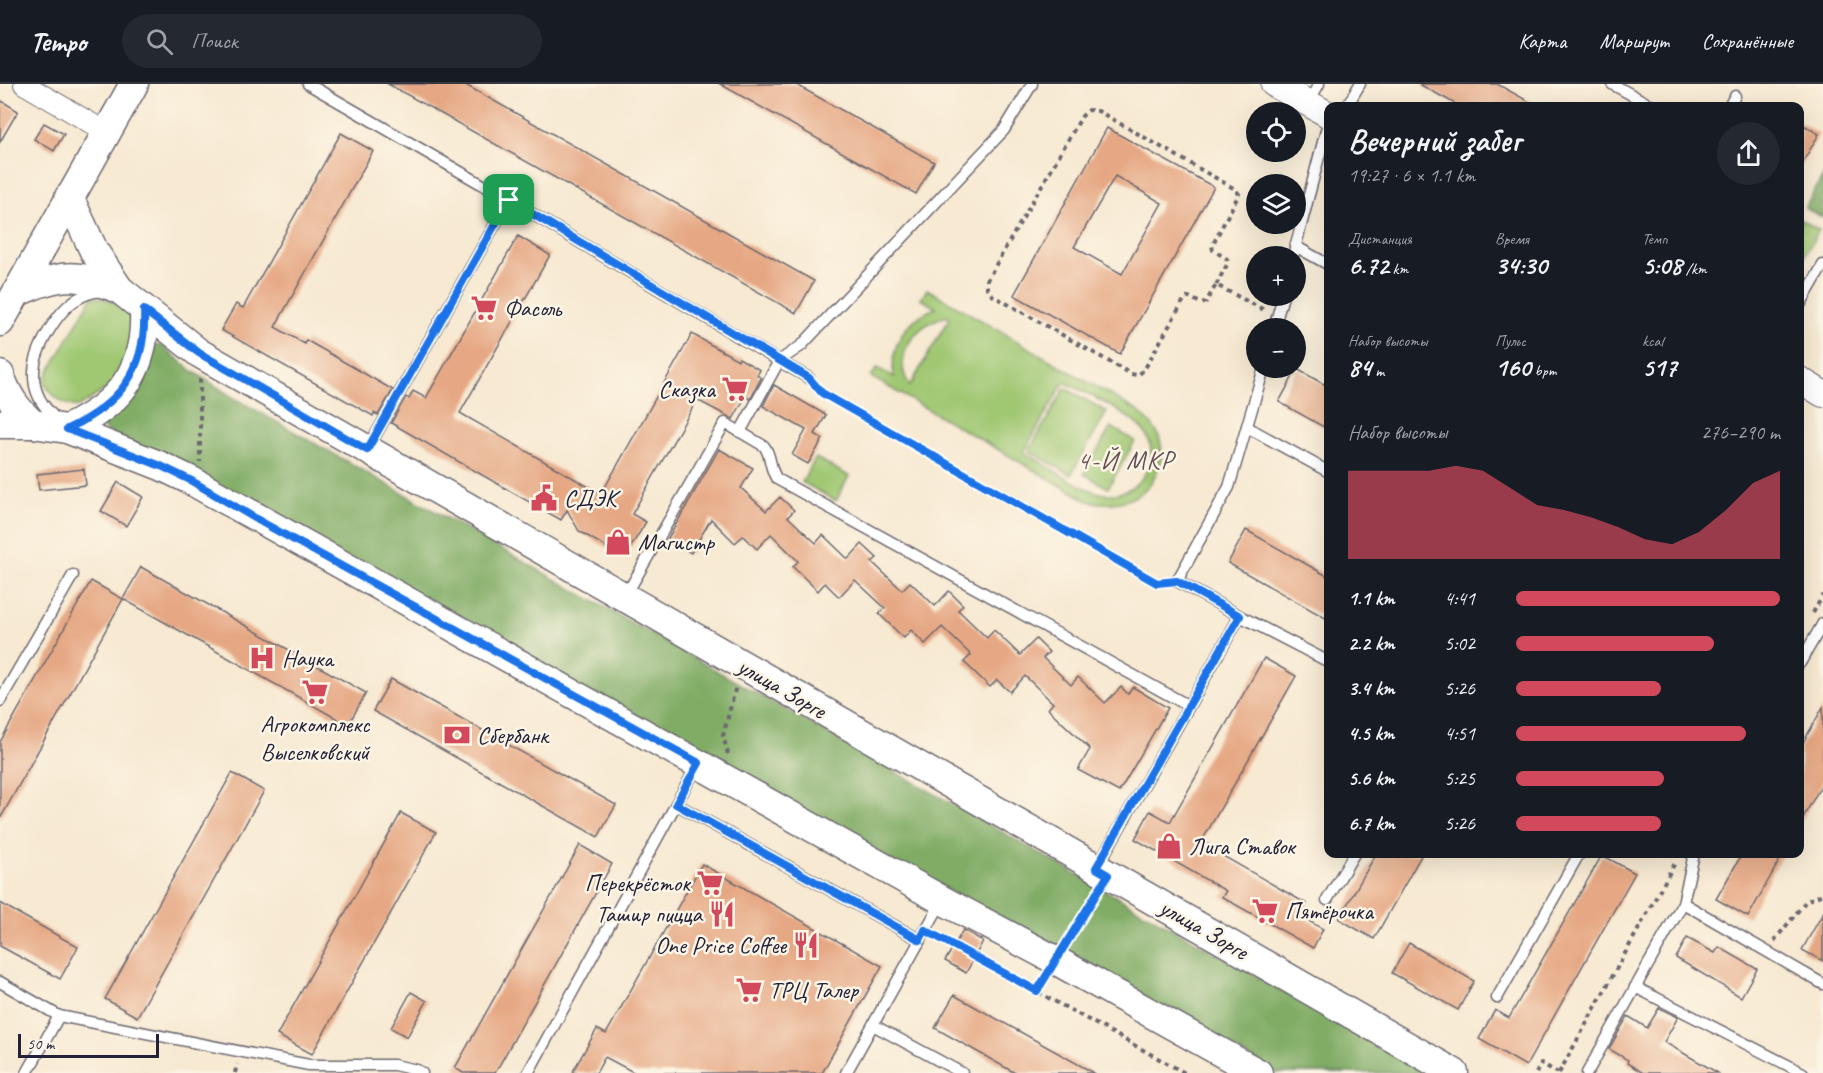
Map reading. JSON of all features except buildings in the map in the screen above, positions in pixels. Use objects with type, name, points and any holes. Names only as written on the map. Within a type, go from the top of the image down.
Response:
[{"type":"main road","points":[[0,321],[134,84]]},
{"type":"main road","points":[[69,197],[94,250],[119,289]]},
{"type":"main road","points":[[18,292],[42,281],[63,277],[93,279],[119,289]]},
{"type":"main road","name":"улица Зорге","points":[[119,289],[184,343],[209,360],[1454,1073]]},
{"type":"main road","points":[[67,429],[98,413],[124,387],[141,350],[145,332],[144,310]]},
{"type":"main road","points":[[0,375],[11,400],[33,424]]},
{"type":"main road","points":[[0,424],[33,424],[67,429],[161,466],[190,480],[942,900],[1258,1073]]},
{"type":"street","points":[[24,84],[106,132]]},
{"type":"street","points":[[1274,84],[1319,101]]},
{"type":"street","points":[[1804,382],[1823,394]]},
{"type":"lane","points":[[308,84],[809,378]]},
{"type":"lane","points":[[1349,102],[1360,84]]},
{"type":"lane","points":[[1612,84],[1645,102]]},
{"type":"lane","points":[[740,432],[779,361],[801,346],[1004,130],[1030,85]]},
{"type":"lane","points":[[1731,102],[1735,96]]},
{"type":"lane","points":[[1295,246],[1324,138]]},
{"type":"lane","points":[[367,450],[509,200]]},
{"type":"lane","points":[[1306,256],[1324,263]]},
{"type":"lane","points":[[1804,298],[1823,265]]},
{"type":"lane","points":[[67,429],[41,403],[33,374],[35,360],[66,307],[86,295],[119,289]]},
{"type":"lane","points":[[1260,378],[1229,487],[1177,581],[1324,659]]},
{"type":"lane","points":[[624,598],[725,423],[767,450],[777,479],[1189,706]]},
{"type":"lane","points":[[1247,428],[1324,469]]},
{"type":"lane","points":[[0,701],[73,575]]},
{"type":"lane","points":[[1102,872],[1189,706],[1240,616]]},
{"type":"lane","points":[[1804,656],[1823,623]]},
{"type":"lane","points":[[528,1073],[676,804],[709,769]]},
{"type":"lane","points":[[676,804],[922,935]]},
{"type":"lane","points":[[1327,900],[1352,858]]},
{"type":"lane","points":[[1497,998],[1577,858]]},
{"type":"lane","points":[[1587,1073],[1683,903],[1688,858]]},
{"type":"lane","points":[[846,1073],[942,900]]},
{"type":"lane","points":[[1683,903],[1823,984]]},
{"type":"lane","points":[[0,982],[59,1016],[309,1065],[394,1065],[422,1073]]},
{"type":"lane","points":[[1635,987],[1803,1073]]},
{"type":"lane","points":[[27,1073],[59,1016]]},
{"type":"lane","points":[[873,1025],[962,1073]]},
{"type":"path","points":[[1089,111],[1098,111],[1235,189],[1239,194],[1212,246],[1213,250],[1227,259],[1228,263],[1216,285],[1206,302],[1202,304],[1189,297],[1185,298],[1144,370],[1138,375],[1131,374],[992,295],[987,288],[987,280],[1082,116],[1089,111]]},
{"type":"path","points":[[1216,285],[1267,318]]},
{"type":"path","points":[[190,480],[200,462],[200,378],[209,360]]},
{"type":"path","points":[[809,378],[822,393],[1157,583],[1177,581]]},
{"type":"path","points":[[709,769],[730,758],[723,736],[741,665]]},
{"type":"path","points":[[1536,1073],[1541,1063],[1559,1073],[1686,858]]},
{"type":"path","points":[[1037,991],[1057,961],[1102,872]]},
{"type":"path","points":[[1766,951],[1806,901],[1823,894]]},
{"type":"path","points":[[922,935],[1037,991],[1185,1073]]},
{"type":"green space","points":[[1823,176],[1823,218],[1805,208]]},
{"type":"green space","points":[[1804,221],[1819,230],[1804,256]]},
{"type":"green space","points":[[927,289],[1138,411],[1155,429],[1162,453],[1153,479],[1147,488],[1130,499],[1120,502],[1088,501],[871,377],[877,368],[894,377],[894,354],[902,335],[916,319],[936,308],[921,299]],"holes":[[[943,317],[950,317],[910,386],[903,364],[908,344],[923,327]],[[1064,382],[1116,409],[1142,429],[1149,440],[1151,452],[1144,475],[1125,491],[1113,494],[1091,490],[1024,452]]]},
{"type":"green space","points":[[92,297],[119,305],[137,327],[120,380],[79,407],[58,399],[43,382]]},
{"type":"green space","points":[[157,345],[162,346],[194,372],[231,396],[1428,1073],[1278,1073],[106,431],[103,421]]},
{"type":"green space","points":[[1065,388],[1107,412],[1071,475],[1029,451]]},
{"type":"green space","points":[[1111,427],[1135,441],[1108,488],[1084,474]]},
{"type":"green space","points":[[816,458],[849,476],[836,501],[802,482]]},
{"type":"place","name":"Фасоль","points":[[484,308]]},
{"type":"place","name":"Сказка","points":[[735,389]]},
{"type":"place","name":"СДЭК","points":[[544,498]]},
{"type":"place","name":"Магистр","points":[[618,542]]},
{"type":"place","name":"Наука","points":[[262,658]]},
{"type":"place","name":"Агрокомплекс Выселковский","points":[[315,692]]},
{"type":"place","name":"Сбербанк","points":[[457,735]]},
{"type":"place","name":"Лига Ставок","points":[[1169,846]]},
{"type":"place","name":"Перекрёсток","points":[[710,883]]},
{"type":"place","name":"Пятёрочка","points":[[1265,911]]},
{"type":"place","name":"Ташир пицца","points":[[722,914]]},
{"type":"place","name":"One Price Coffee","points":[[806,945]]},
{"type":"place","name":"ТРЦ Талер","points":[[749,990]]},
{"type":"district","name":"4-Й МКР","points":[[1126,460]]},
{"type":"route","points":[[509,200],[809,378],[822,393],[1157,583],[1177,581],[1240,616],[1096,868],[1108,875],[1037,991],[925,930],[920,940],[676,804],[699,763],[265,524],[190,480],[161,466],[67,429],[98,413],[124,387],[141,350],[145,332],[144,310],[199,353],[367,450],[509,200]]}]
